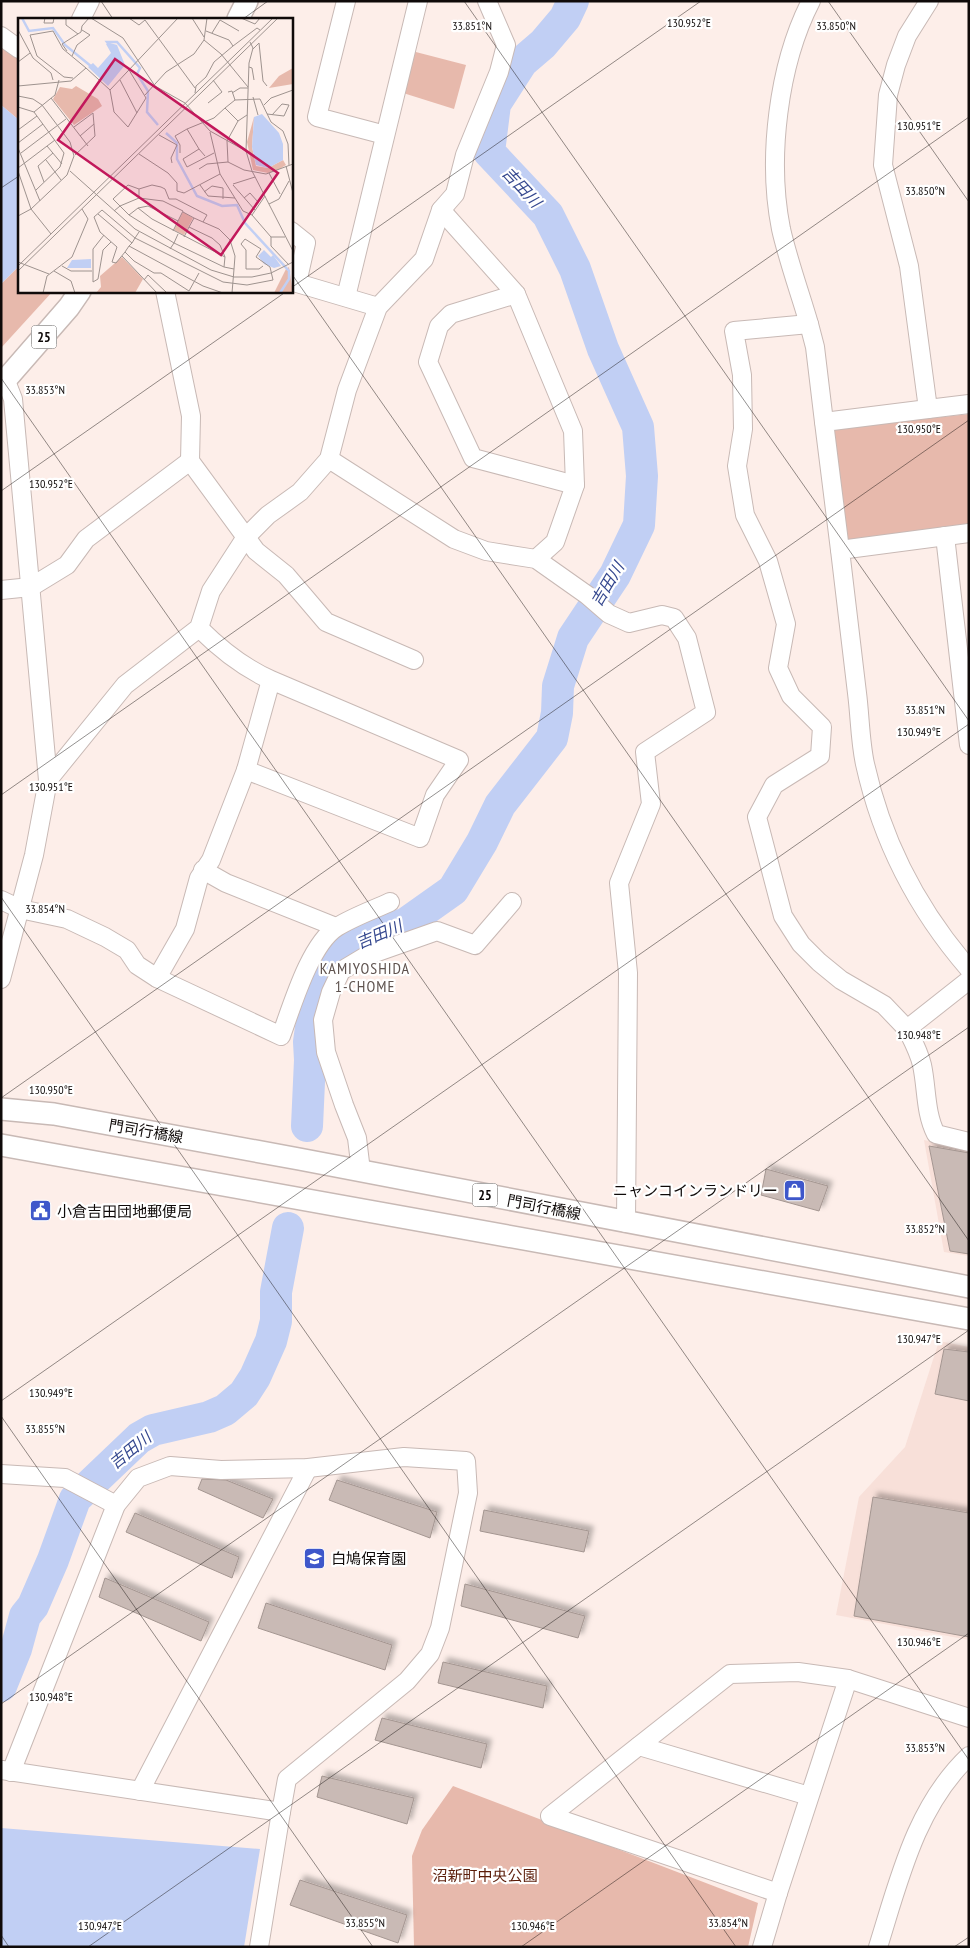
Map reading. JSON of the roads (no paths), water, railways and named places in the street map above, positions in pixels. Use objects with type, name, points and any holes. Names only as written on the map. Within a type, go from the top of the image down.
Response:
[{"type":"main road","points":[[238,18],[247,1]]},
{"type":"main road","name":"25","points":[[4,383],[69,307],[79,292]]},
{"type":"main road","name":"門司行橋線","points":[[1,1109],[54,1114],[969,1287]]},
{"type":"main road","name":"25","points":[[1,1145],[969,1319]]},
{"type":"street","points":[[82,18],[90,1]]},
{"type":"street","points":[[346,1],[317,116],[385,136]]},
{"type":"street","points":[[346,297],[418,1]]},
{"type":"street","points":[[48,780],[125,686],[199,628],[211,591],[246,537],[268,515],[300,492],[329,459],[347,390],[378,307],[424,259],[441,210],[455,194],[465,155],[499,72],[506,45],[487,1]]},
{"type":"street","points":[[811,1],[804,15],[791,54],[783,90],[775,163],[781,229],[815,347],[865,764],[880,818],[899,866],[946,943],[969,969]]},
{"type":"street","points":[[928,409],[909,266],[883,165],[888,95],[896,65],[907,36],[929,1]]},
{"type":"street","points":[[1,36],[18,48]]},
{"type":"street","points":[[441,210],[516,294],[573,432],[575,485],[555,542],[536,559]]},
{"type":"street","points":[[292,232],[306,242],[297,283],[378,307]]},
{"type":"street","points":[[165,292],[191,416],[190,461],[256,551],[286,575],[326,622],[414,660]]},
{"type":"street","points":[[516,294],[451,314],[439,326],[428,362],[473,458],[575,485]]},
{"type":"street","points":[[809,324],[734,331],[742,384],[743,429],[738,466],[745,515],[768,561],[786,624],[778,668],[791,696],[822,727],[820,756],[774,785],[757,817],[783,916],[801,944],[841,980],[884,1005],[907,1029],[916,1046],[922,1066],[931,1125],[936,1134],[969,1142]]},
{"type":"street","points":[[1,979],[34,855],[48,780],[13,399],[4,383]]},
{"type":"street","points":[[824,422],[969,404]]},
{"type":"street","points":[[329,459],[454,539],[486,551],[536,559],[587,595],[609,614],[629,623],[662,614],[674,618],[687,638],[706,712],[645,752],[651,804],[619,883],[628,972],[626,1222]]},
{"type":"street","points":[[1,590],[31,586],[67,565],[86,539],[190,461]]},
{"type":"street","points":[[840,550],[969,533]]},
{"type":"street","points":[[945,536],[969,745]]},
{"type":"street","points":[[199,628],[219,648],[260,675],[459,760],[435,795],[420,838],[246,770]]},
{"type":"street","points":[[157,978],[185,929],[199,878],[211,860],[246,770],[271,680]]},
{"type":"street","points":[[203,870],[226,882],[336,927]]},
{"type":"street","points":[[1,900],[20,909],[67,919],[105,937],[127,950],[137,965],[157,978],[281,1036],[308,966],[324,939],[336,927],[390,902]]},
{"type":"street","points":[[361,1171],[357,1138],[326,1052],[323,1020],[331,992],[341,971],[366,956],[437,930],[475,945],[512,902]]},
{"type":"street","points":[[907,1029],[969,980]]},
{"type":"street","points":[[259,1947],[287,1779],[407,1681],[430,1654],[440,1628],[468,1493],[466,1461],[404,1457],[308,1468],[221,1470],[170,1466],[138,1478],[116,1505],[6,1771],[281,1812]]},
{"type":"street","points":[[140,1791],[308,1468]]},
{"type":"street","points":[[1,1474],[65,1478],[116,1505]]},
{"type":"street","points":[[778,1893],[550,1816],[730,1674],[798,1672],[848,1678],[969,1718]]},
{"type":"street","points":[[762,1947],[848,1678]]},
{"type":"street","points":[[640,1746],[809,1796]]},
{"type":"street","points":[[878,1947],[914,1838],[934,1799],[969,1756]]},
{"type":"water","points":[[1,105],[18,119],[18,267],[1,284]]},
{"type":"water","points":[[1,1828],[260,1849],[244,1947],[1,1947]]},
{"type":"waterway","name":"吉田川","points":[[307,1126],[309,1042],[315,999],[321,977],[330,962],[340,951],[358,939],[405,924],[453,890],[482,842],[500,805],[552,738],[557,713],[558,686],[573,638],[615,575],[639,525],[642,476],[638,427],[603,349],[575,269],[548,215],[489,152],[495,104],[522,62],[543,44],[565,18],[573,1]]},
{"type":"waterway","name":"吉田川","points":[[1,1686],[16,1649],[25,1616],[33,1606],[53,1560],[75,1499],[139,1438],[153,1430],[209,1417],[225,1410],[244,1394],[255,1377],[271,1341],[276,1321],[276,1292],[288,1228]]},
{"type":"place","name":"ニャンコインランドリー","points":[[794,1190]]},
{"type":"place","name":"小倉吉田団地郵便局","points":[[41,1211]]},
{"type":"place","name":"白鳩保育園","points":[[315,1558]]},
{"type":"district","name":"KAMIYOSHIDA 1-CHOME","points":[[365,977]]},
{"type":"park label","name":"沼新町中央公園","points":[[485,1875]]}]
